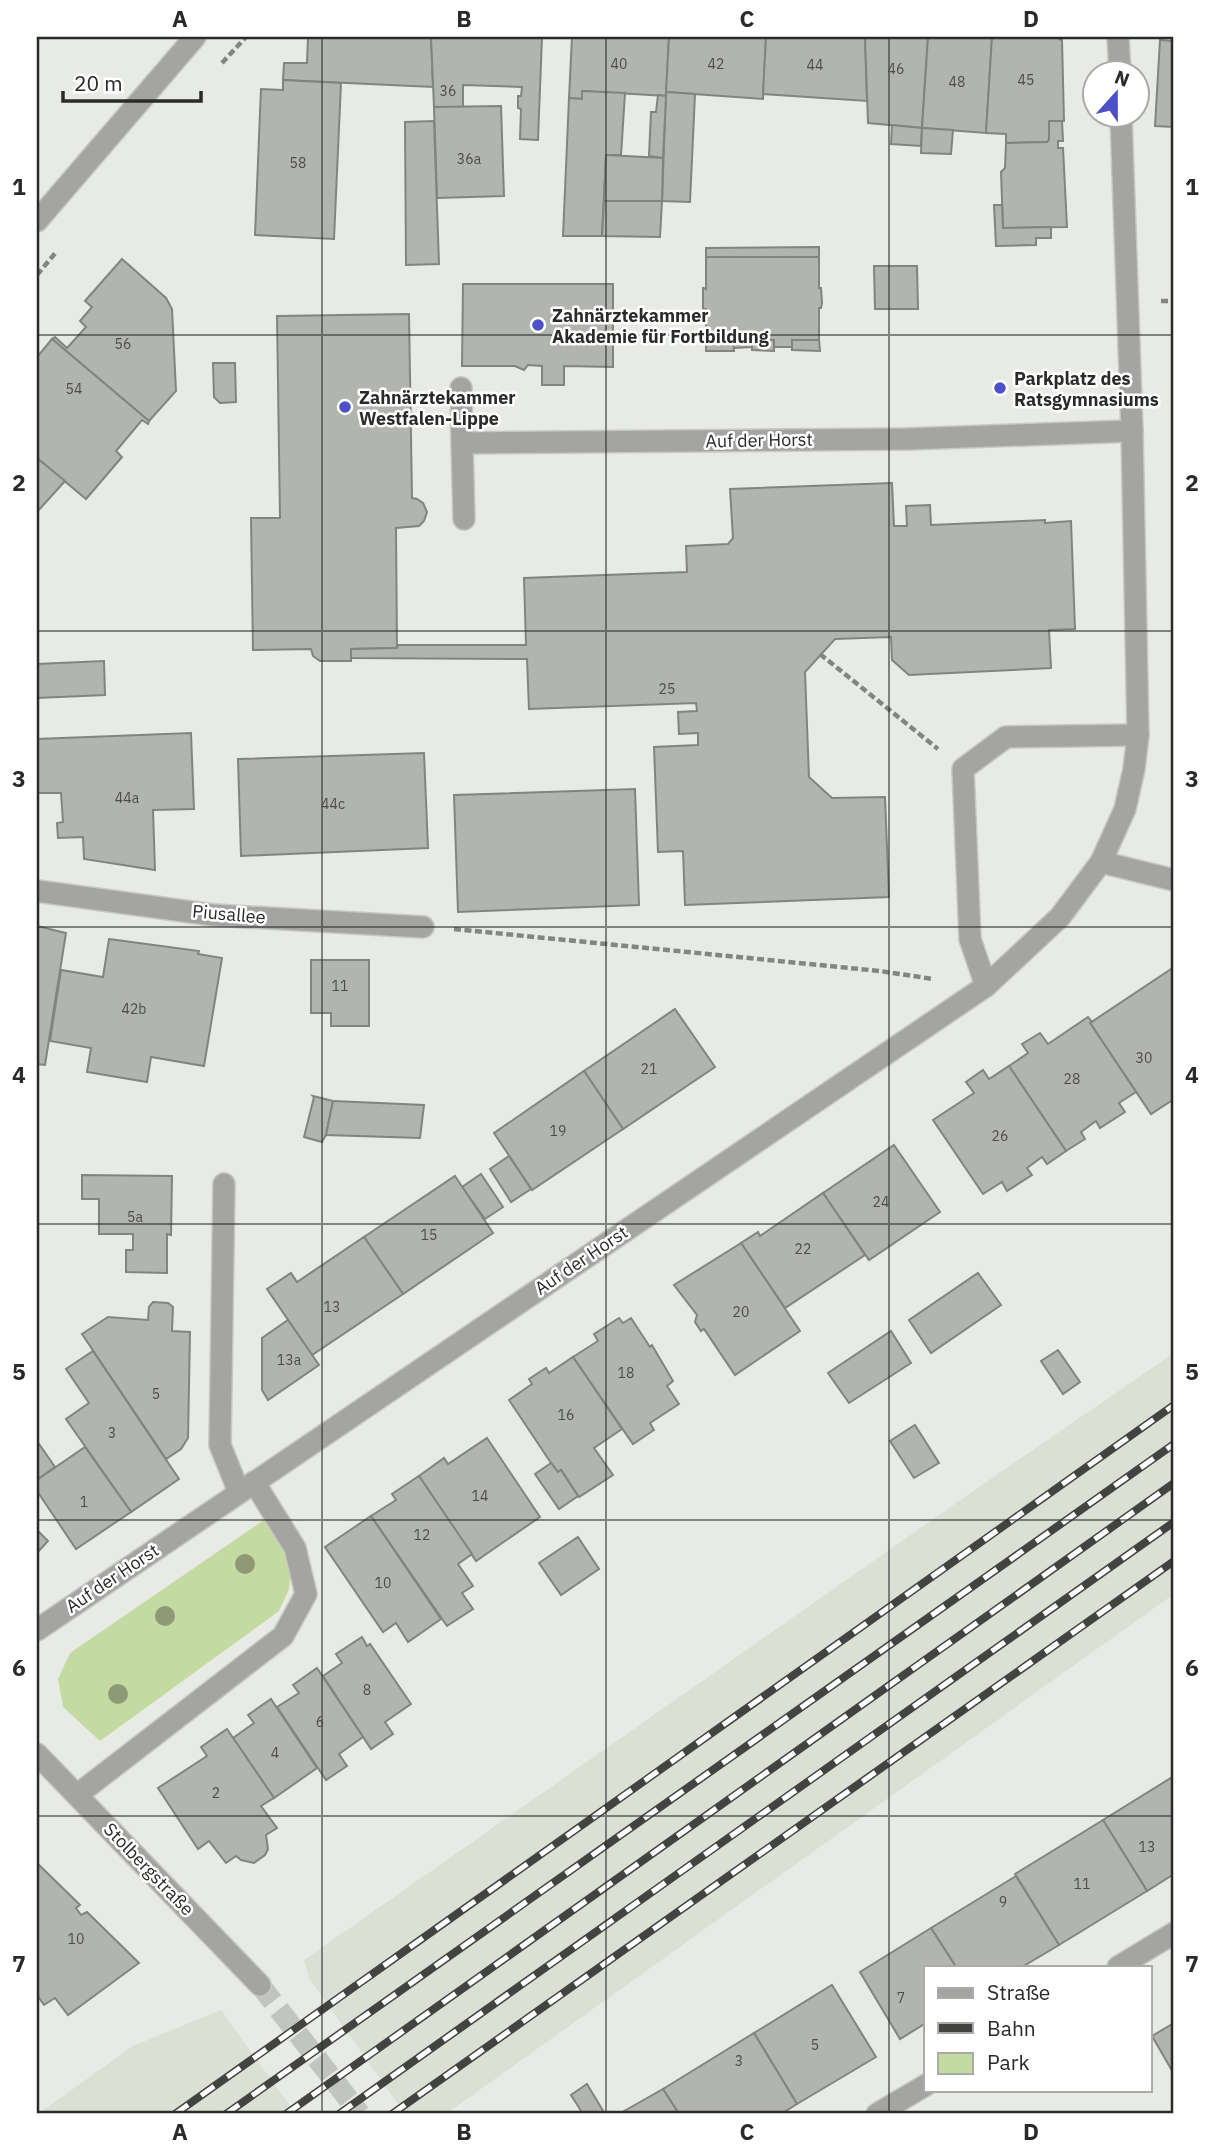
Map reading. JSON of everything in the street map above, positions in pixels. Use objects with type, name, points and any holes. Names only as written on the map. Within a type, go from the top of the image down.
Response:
[{"type":"street","points":[[37,221],[195,37]]},
{"type":"street","points":[[1118,37],[1119,60]]},
{"type":"street","name":"Auf der Horst","points":[[37,1630],[986,986],[1060,917],[1101,862],[1125,809],[1138,735],[1132,431],[1121,130]]},
{"type":"street","points":[[461,388],[464,519]]},
{"type":"street","name":"Auf der Horst","points":[[462,443],[907,439],[1132,431]]},
{"type":"street","points":[[986,986],[970,939],[963,769],[1006,737],[1138,735]]},
{"type":"street","points":[[1101,862],[1174,880]]},
{"type":"street","name":"Piusallee","points":[[37,891],[214,915],[423,927]]},
{"type":"street","points":[[77,1795],[283,1636],[306,1594],[295,1548],[247,1487],[220,1445],[224,1184]]},
{"type":"street","name":"Stolbergstraße","points":[[39,1759],[260,1985]]},
{"type":"street","points":[[1120,1966],[1174,1933]]},
{"type":"street","points":[[877,2114],[924,2086]]},
{"type":"path","points":[[820,654],[915,730]]},
{"type":"path","points":[[423,927],[880,971],[986,986]]},
{"type":"shaded area","points":[[1174,1353],[1174,1594],[446,2114],[405,2114],[309,1978],[304,1960]]},
{"type":"shaded area","points":[[221,2010],[296,2114],[38,2114],[133,2046]]},
{"type":"green space","points":[[264,1520],[292,1566],[289,1589],[279,1611],[100,1741],[63,1707],[58,1679],[70,1653]]},
{"type":"building","points":[[308,37],[431,37],[433,87],[283,80],[284,63],[307,63]]},
{"type":"building","points":[[431,37],[542,37],[538,140],[520,139],[521,109],[518,108],[518,96],[521,96],[522,87],[463,85],[463,107],[434,107]]},
{"type":"building","points":[[572,37],[669,37],[666,96],[582,91],[582,99],[569,98]]},
{"type":"building","points":[[669,37],[766,37],[763,99],[666,92]]},
{"type":"building","points":[[766,37],[865,37],[867,101],[763,94]]},
{"type":"building","points":[[865,37],[928,37],[922,128],[868,123]]},
{"type":"building","points":[[928,37],[992,37],[986,133],[922,128]]},
{"type":"building","points":[[992,37],[1059,37],[1062,40],[1064,121],[1049,121],[1047,142],[1006,143],[1006,134],[986,133]]},
{"type":"building","points":[[1160,40],[1174,41],[1174,127],[1155,126]]},
{"type":"building","points":[[283,80],[341,83],[334,239],[255,235],[261,89],[283,90]]},
{"type":"building","points":[[582,91],[625,93],[621,155],[606,155],[602,236],[563,236],[569,98],[582,99]]},
{"type":"building","points":[[666,92],[695,94],[690,202],[662,201]]},
{"type":"building","points":[[658,95],[666,96],[663,158],[649,156],[651,112],[656,112]]},
{"type":"building","points":[[501,106],[504,196],[437,198],[434,107]]},
{"type":"building","points":[[434,121],[439,264],[406,265],[405,122]]},
{"type":"building","points":[[1049,121],[1062,121],[1063,141],[1058,141],[1058,148],[1063,148],[1067,227],[1003,228],[1001,172],[1005,168],[1006,143],[1047,142]]},
{"type":"building","points":[[892,125],[922,128],[921,146],[891,144]]},
{"type":"building","points":[[922,128],[953,130],[951,154],[921,153]]},
{"type":"building","points":[[606,155],[663,158],[662,201],[604,201]]},
{"type":"building","points":[[604,201],[662,201],[660,237],[602,236]]},
{"type":"building","points":[[994,205],[1002,205],[1003,228],[1051,227],[1051,238],[1036,238],[1036,245],[996,246]]},
{"type":"building","points":[[819,247],[819,257],[706,257],[706,248]]},
{"type":"building","points":[[706,257],[819,257],[822,303],[819,308],[819,340],[792,340],[792,347],[774,347],[774,340],[752,340],[752,347],[734,348],[733,340],[706,340],[703,288],[706,289]]},
{"type":"building","points":[[122,259],[166,298],[172,309],[176,391],[149,421],[52,339],[55,337],[67,348],[86,327],[80,321],[92,307],[85,301]]},
{"type":"building","points":[[874,266],[917,266],[918,309],[875,309]]},
{"type":"building","name":"Zahnärztekammer Akademie für Fortbildung","points":[[463,284],[613,284],[613,367],[564,366],[564,385],[542,385],[542,366],[528,365],[524,370],[515,366],[462,366]]},
{"type":"building","name":"Zahnärztekammer Westfalen-Lippe","points":[[409,314],[412,498],[423,503],[427,512],[419,526],[396,528],[397,648],[351,649],[351,661],[320,661],[313,656],[311,649],[253,650],[251,518],[280,518],[277,316]]},
{"type":"building","points":[[52,339],[149,421],[148,424],[142,420],[116,451],[122,457],[86,499],[37,458],[37,357]]},
{"type":"building","points":[[706,340],[733,340],[734,351],[706,351]]},
{"type":"building","points":[[752,340],[774,340],[774,351],[752,350]]},
{"type":"building","points":[[792,340],[819,340],[820,351],[792,350]]},
{"type":"building","points":[[213,363],[235,363],[236,402],[220,403],[214,397]]},
{"type":"building","points":[[37,458],[65,481],[37,512]]},
{"type":"building","points":[[892,483],[894,526],[907,526],[906,506],[930,505],[931,525],[1071,521],[1075,629],[1049,630],[1051,668],[909,675],[892,660],[891,637],[835,639],[805,672],[809,777],[832,798],[885,797],[889,897],[685,905],[683,851],[658,852],[654,747],[698,745],[698,733],[679,734],[678,712],[697,711],[696,703],[529,709],[527,659],[351,658],[351,649],[397,648],[398,645],[526,645],[524,578],[687,572],[686,546],[728,544],[733,538],[730,489]]},
{"type":"building","points":[[104,661],[105,695],[37,698],[37,664]]},
{"type":"building","points":[[191,733],[194,809],[153,810],[155,870],[84,859],[83,837],[58,838],[57,823],[63,822],[61,793],[37,793],[37,739]]},
{"type":"building","points":[[424,753],[428,848],[241,856],[238,759]]},
{"type":"building","points":[[635,789],[639,905],[458,912],[454,795]]},
{"type":"building","points":[[37,926],[66,933],[45,1065],[37,1064]]},
{"type":"building","points":[[109,939],[199,951],[198,954],[222,958],[204,1066],[151,1057],[147,1082],[87,1072],[91,1048],[50,1041],[61,970],[103,977]]},
{"type":"building","points":[[311,960],[369,960],[369,1026],[331,1026],[331,1013],[311,1013]]},
{"type":"building","points":[[1174,967],[1174,1099],[1151,1114],[1090,1023]]},
{"type":"building","points":[[675,1009],[715,1067],[623,1129],[584,1071]]},
{"type":"building","points":[[1088,1017],[1136,1092],[1119,1103],[1125,1112],[1100,1128],[1096,1121],[1081,1132],[1085,1139],[1066,1151],[1009,1066],[1028,1053],[1022,1044],[1040,1033],[1048,1044]]},
{"type":"building","points":[[1009,1066],[1066,1151],[1047,1164],[1042,1157],[1027,1168],[1032,1175],[1007,1191],[1002,1182],[983,1194],[933,1120],[974,1093],[966,1082],[983,1070],[989,1079]]},
{"type":"building","points":[[584,1071],[623,1129],[532,1190],[494,1133]]},
{"type":"building","points":[[313,1096],[333,1101],[322,1142],[304,1137]]},
{"type":"building","points":[[333,1101],[424,1105],[420,1138],[326,1135]]},
{"type":"building","points":[[894,1145],[940,1212],[869,1260],[823,1193]]},
{"type":"building","points":[[509,1156],[531,1189],[511,1202],[490,1169]]},
{"type":"building","points":[[481,1174],[503,1207],[485,1219],[462,1187]]},
{"type":"building","points":[[82,1175],[172,1176],[167,1273],[126,1272],[126,1250],[133,1250],[133,1234],[99,1234],[99,1199],[82,1199]]},
{"type":"building","points":[[455,1176],[493,1233],[403,1294],[364,1237]]},
{"type":"building","points":[[823,1193],[865,1255],[785,1308],[741,1243],[758,1232],[760,1236]]},
{"type":"building","points":[[364,1237],[403,1294],[312,1355],[267,1289],[291,1273],[297,1282]]},
{"type":"building","points":[[741,1243],[800,1331],[735,1375],[704,1329],[701,1331],[695,1322],[697,1315],[674,1285]]},
{"type":"building","points":[[978,1273],[1001,1305],[931,1353],[909,1320]]},
{"type":"building","points":[[153,1302],[168,1303],[173,1307],[172,1331],[190,1332],[188,1438],[181,1449],[166,1459],[82,1334],[108,1317],[148,1320],[149,1307]]},
{"type":"building","points":[[619,1318],[623,1323],[631,1318],[650,1347],[652,1345],[673,1381],[667,1386],[679,1404],[650,1423],[654,1430],[633,1444],[573,1357],[598,1341],[594,1334]]},
{"type":"building","points":[[288,1320],[319,1365],[268,1400],[262,1390],[262,1338]]},
{"type":"building","points":[[891,1331],[911,1363],[849,1403],[828,1373]]},
{"type":"building","points":[[1058,1350],[1080,1382],[1063,1394],[1041,1361]]},
{"type":"building","points":[[93,1351],[179,1479],[131,1512],[66,1419],[89,1403],[66,1369]]},
{"type":"building","points":[[573,1357],[622,1429],[594,1448],[613,1475],[579,1497],[561,1470],[558,1472],[551,1463],[509,1400],[532,1384],[529,1379],[546,1368],[549,1373]]},
{"type":"building","points":[[915,1425],[939,1463],[914,1478],[890,1441]]},
{"type":"building","points":[[487,1438],[540,1517],[476,1561],[419,1476],[444,1458],[448,1464]]},
{"type":"building","points":[[37,1441],[55,1467],[37,1480]]},
{"type":"building","points":[[85,1447],[131,1512],[76,1549],[37,1491],[37,1480]]},
{"type":"building","points":[[551,1463],[558,1472],[561,1470],[578,1496],[559,1509],[535,1474]]},
{"type":"building","points":[[419,1476],[472,1554],[458,1564],[473,1586],[462,1593],[473,1609],[447,1626],[371,1516],[396,1500],[392,1494]]},
{"type":"building","points":[[371,1516],[441,1619],[408,1642],[396,1623],[383,1632],[325,1547]]},
{"type":"building","points":[[37,1530],[48,1541],[37,1553]]},
{"type":"building","points":[[578,1537],[599,1569],[561,1595],[539,1563]]},
{"type":"building","points":[[362,1637],[367,1646],[370,1644],[411,1704],[385,1722],[393,1734],[371,1749],[323,1676],[342,1663],[336,1654]]},
{"type":"building","points":[[317,1668],[363,1737],[339,1754],[347,1766],[326,1780],[277,1707],[299,1693],[293,1685]]},
{"type":"building","points":[[271,1699],[317,1768],[274,1798],[233,1738],[254,1723],[248,1715]]},
{"type":"building","points":[[227,1729],[274,1798],[261,1806],[277,1828],[266,1835],[268,1849],[265,1855],[254,1863],[236,1856],[226,1863],[209,1841],[198,1849],[158,1788],[207,1756],[201,1747]]},
{"type":"building","points":[[1174,1776],[1174,1874],[1147,1891],[1103,1820]]},
{"type":"building","points":[[1103,1820],[1147,1891],[1059,1945],[1015,1874]]},
{"type":"building","points":[[37,1863],[80,1905],[76,1908],[81,1915],[87,1912],[139,1963],[68,2015],[55,1998],[44,2005],[37,1995]]},
{"type":"building","points":[[1016,1876],[1059,1945],[1024,1966],[955,1966],[931,1928]]},
{"type":"building","points":[[931,1928],[955,1966],[924,1966],[924,2024],[900,2039],[860,1972]]},
{"type":"building","points":[[832,1985],[876,2057],[797,2104],[754,2033]]},
{"type":"building","points":[[1174,2023],[1174,2074],[1152,2036]]},
{"type":"building","points":[[754,2033],[797,2104],[781,2114],[679,2114],[663,2089]]},
{"type":"building","points":[[587,2084],[605,2114],[583,2114],[571,2095]]},
{"type":"building","points":[[663,2089],[679,2114],[619,2114]]},
{"type":"tunnel","points":[[260,1985],[360,2114]]},
{"type":"railway","points":[[175,2114],[1174,1405]]},
{"type":"railway","points":[[226,2114],[1174,1444]]},
{"type":"railway","points":[[286,2114],[1174,1483]]},
{"type":"railway","points":[[339,2114],[1174,1522]]},
{"type":"railway","points":[[392,2114],[1174,1561]]},
{"type":"place","name":"Zahnärztekammer Akademie für Fortbildung","points":[[538,325]]},
{"type":"place","name":"Parkplatz des Ratsgymnasiums","points":[[1000,388]]},
{"type":"place","name":"Zahnärztekammer Westfalen-Lippe","points":[[345,407]]}]
